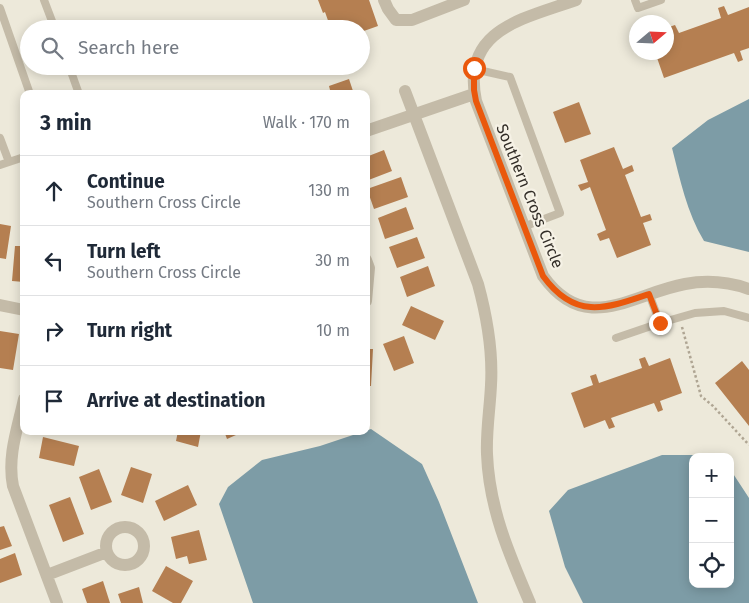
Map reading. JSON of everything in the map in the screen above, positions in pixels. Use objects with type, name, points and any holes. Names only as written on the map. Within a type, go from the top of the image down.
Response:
[{"type":"street","points":[[384,0],[396,20],[412,20],[464,0]]},
{"type":"street","name":"Southern Cross Circle","points":[[576,0],[516,21],[497,32],[482,48],[474,68],[474,94],[543,276],[557,293],[566,299],[576,304],[597,308],[618,305],[686,283],[727,283],[749,289]]},
{"type":"street","points":[[405,91],[478,284],[484,306],[490,340],[491,362],[487,431],[488,476],[494,510],[504,543],[530,603]]},
{"type":"street","points":[[370,130],[474,94]]},
{"type":"street","points":[[0,305],[20,309]]},
{"type":"street","points":[[20,417],[12,454],[11,475],[13,486],[57,603]]},
{"type":"street","points":[[47,575],[107,552]]},
{"type":"lane","points":[[44,0],[52,20]]},
{"type":"lane","points":[[635,0],[638,8],[661,0]]},
{"type":"lane","points":[[0,8],[20,65]]},
{"type":"lane","points":[[474,68],[510,77],[560,213],[523,227]]},
{"type":"lane","points":[[23,75],[29,90]]},
{"type":"lane","points":[[71,75],[77,90]]},
{"type":"lane","points":[[0,138],[9,162]]},
{"type":"lane","points":[[0,165],[20,158]]},
{"type":"lane","points":[[649,294],[660,323]]},
{"type":"lane","points":[[616,338],[695,313],[724,311],[749,318]]},
{"type":"path","points":[[682,327],[701,396],[749,445]]},
{"type":"water","points":[[749,99],[749,252],[704,241],[693,219],[681,184],[672,148],[708,120]]},
{"type":"water","points":[[370,429],[422,464],[439,502],[478,603],[253,603],[219,504],[228,487],[262,460],[320,446],[353,435],[370,435]]},
{"type":"water","points":[[662,455],[689,455],[689,588],[734,588],[734,475],[749,498],[749,603],[583,603],[565,567],[549,511],[568,490]]},
{"type":"building","points":[[318,0],[369,0],[378,26],[370,29],[370,20],[328,20],[325,12],[323,13]]},
{"type":"building","points":[[724,6],[728,15],[749,7],[749,48],[740,51],[743,60],[738,62],[734,53],[664,78],[658,60],[674,60],[674,25],[679,33],[721,18],[718,8]]},
{"type":"building","points":[[349,79],[353,90],[330,90],[329,86]]},
{"type":"building","points":[[579,102],[591,134],[565,143],[553,112]]},
{"type":"building","points":[[614,147],[623,169],[632,165],[634,171],[625,175],[641,217],[650,214],[652,220],[643,223],[651,245],[617,258],[609,238],[600,241],[597,234],[606,230],[590,187],[581,191],[578,185],[588,182],[580,160]]},
{"type":"building","points":[[384,150],[392,171],[370,179],[370,155]]},
{"type":"building","points":[[401,177],[408,197],[374,209],[370,198],[370,188]]},
{"type":"building","points":[[406,207],[414,229],[385,239],[378,218]]},
{"type":"building","points":[[0,224],[11,226],[6,259],[0,258]]},
{"type":"building","points":[[417,237],[425,258],[397,268],[389,247]]},
{"type":"building","points":[[15,246],[20,246],[20,282],[12,281]]},
{"type":"building","points":[[428,266],[435,286],[407,297],[400,277]]},
{"type":"building","points":[[411,306],[444,321],[435,340],[402,325]]},
{"type":"building","points":[[0,331],[19,334],[13,370],[0,368]]},
{"type":"building","points":[[404,336],[414,363],[394,371],[383,344]]},
{"type":"building","points":[[370,349],[373,349],[371,386]]},
{"type":"building","points":[[645,357],[649,366],[670,358],[682,393],[660,401],[663,410],[658,412],[654,403],[611,418],[615,427],[609,429],[605,420],[584,428],[571,393],[593,385],[590,376],[596,374],[599,383],[642,368],[639,359]]},
{"type":"building","points":[[742,361],[749,370],[749,426],[715,383]]},
{"type":"building","points":[[177,435],[200,435],[198,447],[176,441]]},
{"type":"building","points":[[226,435],[236,435],[227,439]]},
{"type":"building","points":[[43,437],[79,446],[74,466],[39,458]]},
{"type":"building","points":[[131,467],[152,474],[143,503],[121,495]]},
{"type":"building","points":[[99,469],[112,502],[91,510],[79,477]]},
{"type":"building","points":[[188,485],[197,505],[164,521],[155,501]]},
{"type":"building","points":[[70,497],[84,534],[63,542],[49,505]]},
{"type":"building","points":[[4,526],[12,546],[0,550],[0,527]]},
{"type":"building","points":[[199,530],[207,560],[189,564],[187,556],[176,559],[171,537]]},
{"type":"building","points":[[15,553],[22,575],[0,583],[0,559]]},
{"type":"building","points":[[166,566],[193,581],[181,603],[173,603],[152,591]]},
{"type":"building","points":[[103,581],[110,603],[87,603],[82,589]]},
{"type":"building","points":[[139,587],[143,603],[121,603],[118,594]]},
{"type":"route","points":[[474,68],[473,79],[476,101],[538,266],[549,285],[557,293],[576,304],[597,308],[618,305],[649,294],[660,323]]}]
